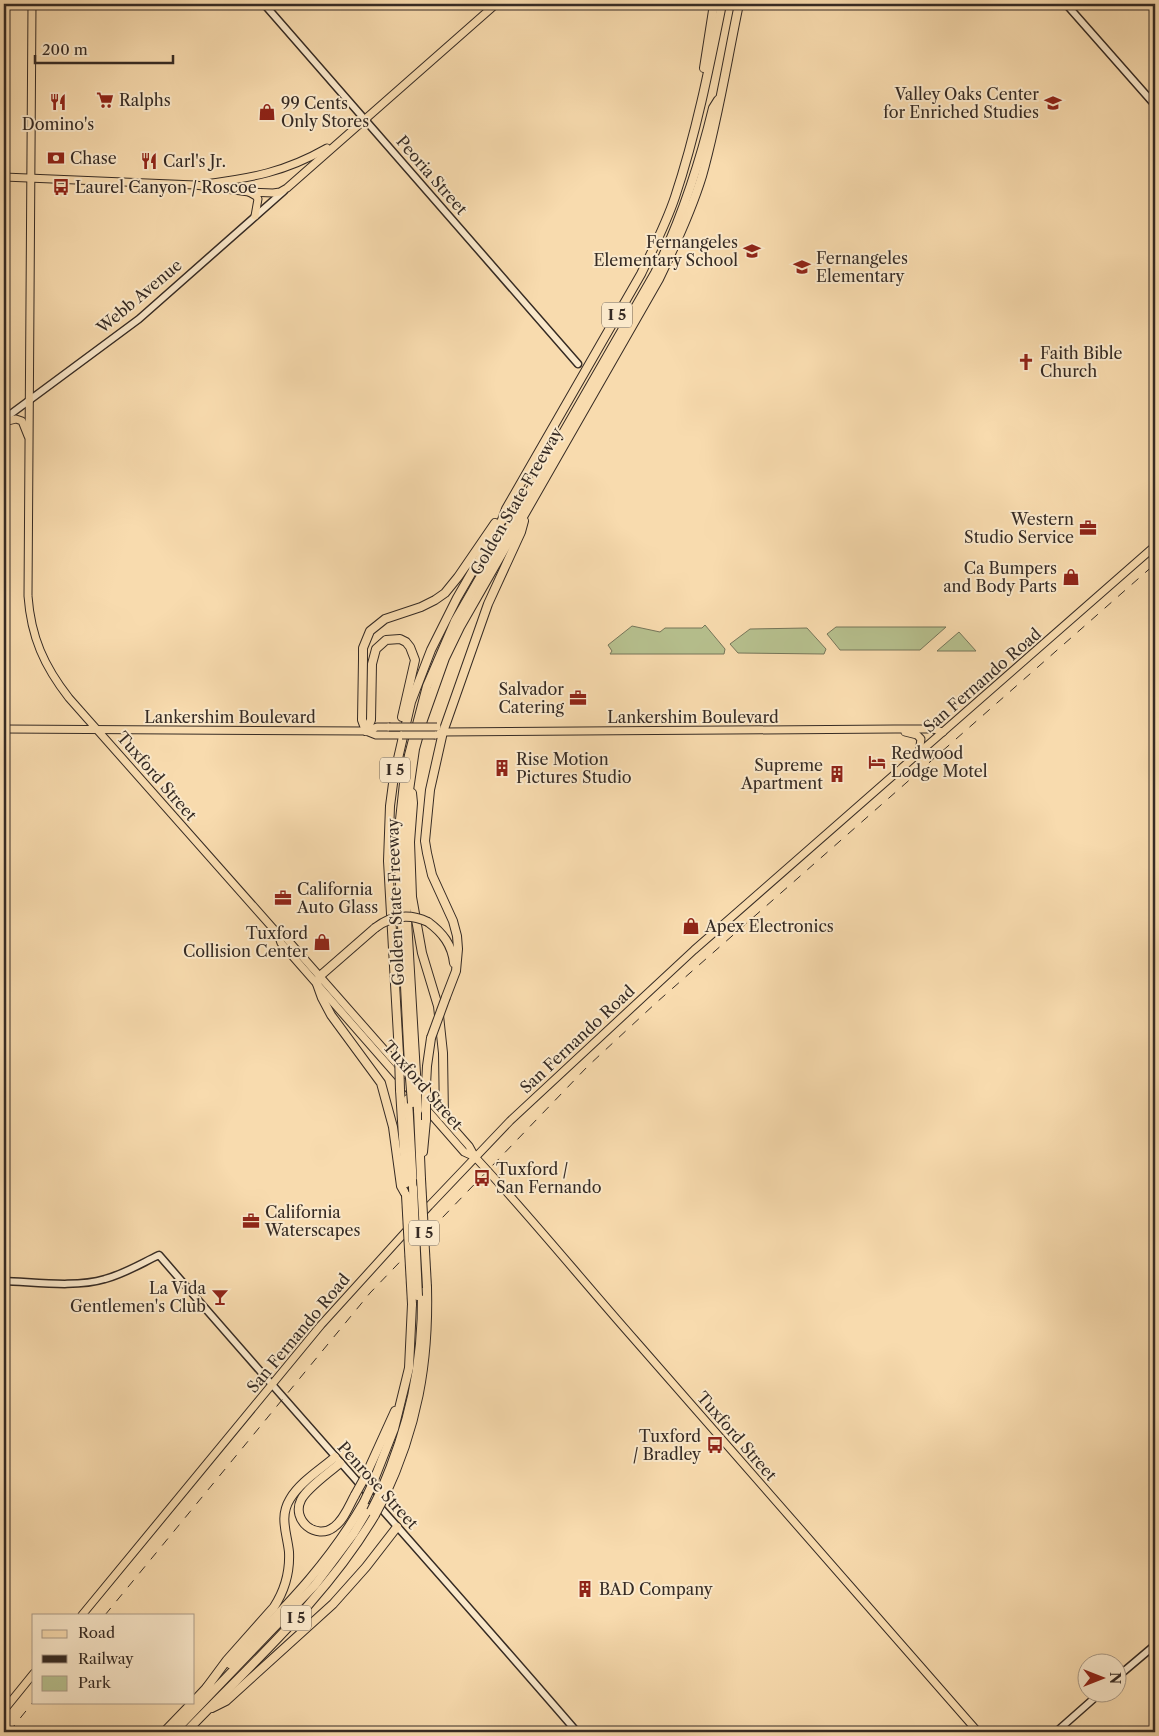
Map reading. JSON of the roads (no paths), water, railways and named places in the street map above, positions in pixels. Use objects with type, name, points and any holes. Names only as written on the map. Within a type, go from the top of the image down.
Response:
[{"type":"highway","points":[[705,89],[703,75],[714,4]]},
{"type":"highway","name":"Golden State Freeway","points":[[195,1700],[301,1590],[330,1555],[350,1526],[370,1509],[379,1492],[409,1368],[411,1348],[412,1304],[388,861],[393,784],[403,731],[411,702],[431,650],[457,598],[641,274],[674,199],[701,108],[722,4]]},
{"type":"highway","name":"Golden State Freeway","points":[[186,1732],[322,1591],[344,1563],[370,1509],[408,1439],[422,1379],[428,1334],[423,1292],[417,1184],[421,1169],[404,844],[410,780],[423,720],[445,658],[473,603],[659,279],[675,246],[701,178],[721,97],[739,4]]},
{"type":"highway","points":[[737,14],[743,4]]},
{"type":"highway","points":[[379,1492],[393,1455],[411,1387],[423,1292],[410,1101],[399,865],[399,829],[409,755],[427,686],[456,621],[655,273],[675,231],[698,167],[713,108],[721,97]]},
{"type":"highway","points":[[408,1064],[396,889],[396,823],[406,748],[420,693],[452,620],[654,268],[679,211],[698,155],[706,123],[701,108]]},
{"type":"highway","points":[[366,731],[362,720],[363,648],[370,631],[385,619],[421,608],[445,593],[506,509]]},
{"type":"highway","points":[[446,996],[456,971],[458,949],[452,921],[430,870],[425,841],[430,790],[440,729],[504,565],[521,532],[526,511]]},
{"type":"highway","points":[[366,731],[371,720],[373,656],[380,643],[393,638],[406,642],[414,653],[415,660],[402,718],[403,731]]},
{"type":"highway","points":[[410,780],[413,803],[410,842],[412,897],[421,947],[438,1006],[443,1053],[444,1117]]},
{"type":"highway","points":[[406,1195],[401,1186],[393,1127],[381,1083],[331,1015],[317,984],[320,976],[375,928],[387,920],[401,916],[415,917],[428,922],[442,934],[453,956],[454,972],[431,1038],[427,1066],[425,1139],[421,1169]]},
{"type":"highway","points":[[337,1460],[304,1496],[299,1507],[302,1521],[307,1527],[316,1531],[330,1529],[343,1517],[365,1477],[402,1399]]},
{"type":"highway","points":[[207,1687],[227,1660],[280,1598],[287,1578],[289,1561],[284,1519],[289,1500],[301,1485],[337,1460]]},
{"type":"highway","points":[[174,1732],[315,1585],[370,1509]]},
{"type":"highway","points":[[178,1732],[322,1582],[352,1542],[370,1509]]},
{"type":"highway","points":[[206,1711],[226,1701],[333,1604],[366,1567],[397,1527]]},
{"type":"highway","name":"Golden State Freeway","points":[[164,1732],[191,1704]]},
{"type":"main road","name":"Tuxford Street","points":[[32,4],[28,596],[32,625],[40,651],[53,677],[69,698],[278,934],[282,943],[464,1152],[475,1157]]},
{"type":"main road","points":[[4,177],[195,185],[249,192],[280,192],[287,188],[496,4]]},
{"type":"main road","points":[[195,185],[248,179],[272,173],[314,155],[342,138]]},
{"type":"main road","points":[[249,192],[258,199],[255,216]]},
{"type":"main road","points":[[4,420],[16,419],[22,421],[30,440]]},
{"type":"main road","name":"San Fernando Road","points":[[83,1614],[271,1385],[364,1276],[475,1157],[527,1105],[694,950],[1155,546]]},
{"type":"main road","name":"Lankershim Boulevard","points":[[4,729],[366,731],[377,727],[389,727],[440,729],[896,729],[942,732]]},
{"type":"main road","name":"Lankershim Boulevard","points":[[366,731],[376,735],[435,736],[440,729]]},
{"type":"main road","points":[[896,729],[920,737],[922,743],[919,753]]},
{"type":"main road","name":"Tuxford Street","points":[[278,934],[286,938],[444,1117],[469,1146],[475,1157],[530,1218],[633,1339],[710,1424],[978,1732]]},
{"type":"main road","points":[[340,1010],[344,1011],[351,1019],[357,1018]]},
{"type":"main road","points":[[4,1710],[32,1675]]},
{"type":"street","name":"Peoria Street","points":[[264,4],[366,118],[578,364]]},
{"type":"street","points":[[1066,4],[1155,105]]},
{"type":"street","name":"Webb Avenue","points":[[4,420],[139,319],[287,188]]},
{"type":"street","name":"Penrose Street","points":[[4,1281],[93,1282],[106,1279],[159,1255],[577,1732]]},
{"type":"street","points":[[1126,1670],[1155,1645]]},
{"type":"street","points":[[1056,1732],[1088,1704]]},
{"type":"railway","points":[[106,1614],[370,1293],[588,1066],[657,1002],[1155,564]]},
{"type":"railway","points":[[9,1732],[32,1703]]},
{"type":"place","name":"Ralphs","points":[[105,100]]},
{"type":"place","name":"Domino's","points":[[58,102]]},
{"type":"place","name":"Valley Oaks Center for Enriched Studies","points":[[1053,103]]},
{"type":"place","name":"99 Cents Only Stores","points":[[267,112]]},
{"type":"place","name":"Chase","points":[[56,158]]},
{"type":"place","name":"Carl's Jr.","points":[[149,161]]},
{"type":"place","name":"Laurel Canyon / Roscoe","points":[[61,187]]},
{"type":"place","name":"Fernangeles Elementary School","points":[[752,251]]},
{"type":"place","name":"Fernangeles Elementary","points":[[802,267]]},
{"type":"place","name":"Faith Bible Church","points":[[1026,362]]},
{"type":"place","name":"Western Studio Service","points":[[1088,528]]},
{"type":"place","name":"Ca Bumpers and Body Parts","points":[[1071,577]]},
{"type":"place","name":"Salvador Catering","points":[[578,698]]},
{"type":"place","name":"Redwood Lodge Motel","points":[[877,762]]},
{"type":"place","name":"Rise Motion Pictures Studio","points":[[502,768]]},
{"type":"place","name":"Supreme Apartment","points":[[837,774]]},
{"type":"place","name":"California Auto Glass","points":[[283,898]]},
{"type":"place","name":"Apex Electronics","points":[[691,926]]},
{"type":"place","name":"Tuxford Collision Center","points":[[322,942]]},
{"type":"place","name":"Tuxford / San Fernando","points":[[482,1178]]},
{"type":"place","name":"California Waterscapes","points":[[251,1221]]},
{"type":"place","name":"La Vida Gentlemen's Club","points":[[220,1297]]},
{"type":"place","name":"Tuxford / Bradley","points":[[715,1445]]},
{"type":"place","name":"BAD Company","points":[[585,1589]]}]
